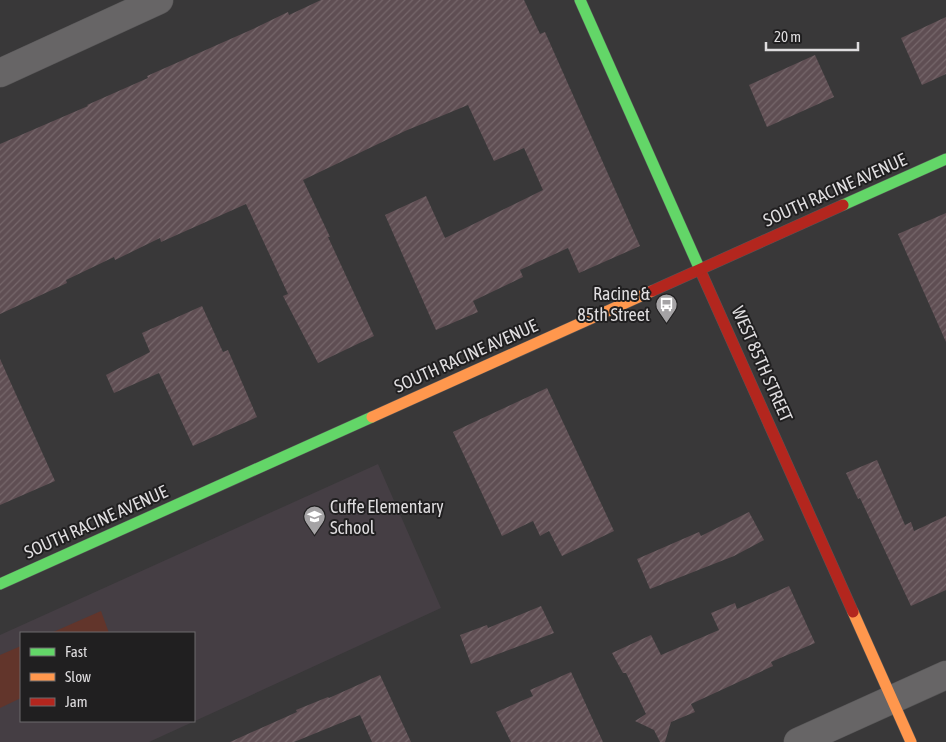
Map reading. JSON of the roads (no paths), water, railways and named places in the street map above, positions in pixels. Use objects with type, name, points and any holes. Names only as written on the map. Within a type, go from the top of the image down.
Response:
[{"type":"street","points":[[0,73],[159,0]]},
{"type":"street","name":"WEST 85TH STREET","points":[[580,0],[911,742]]},
{"type":"street","name":"SOUTH RACINE AVENUE","points":[[0,584],[946,159]]},
{"type":"street","points":[[798,742],[946,675]]},
{"type":"place","name":"Racine & 85th Street","points":[[666,323]]},
{"type":"place","name":"Cuffe Elementary School","points":[[314,536]]}]
